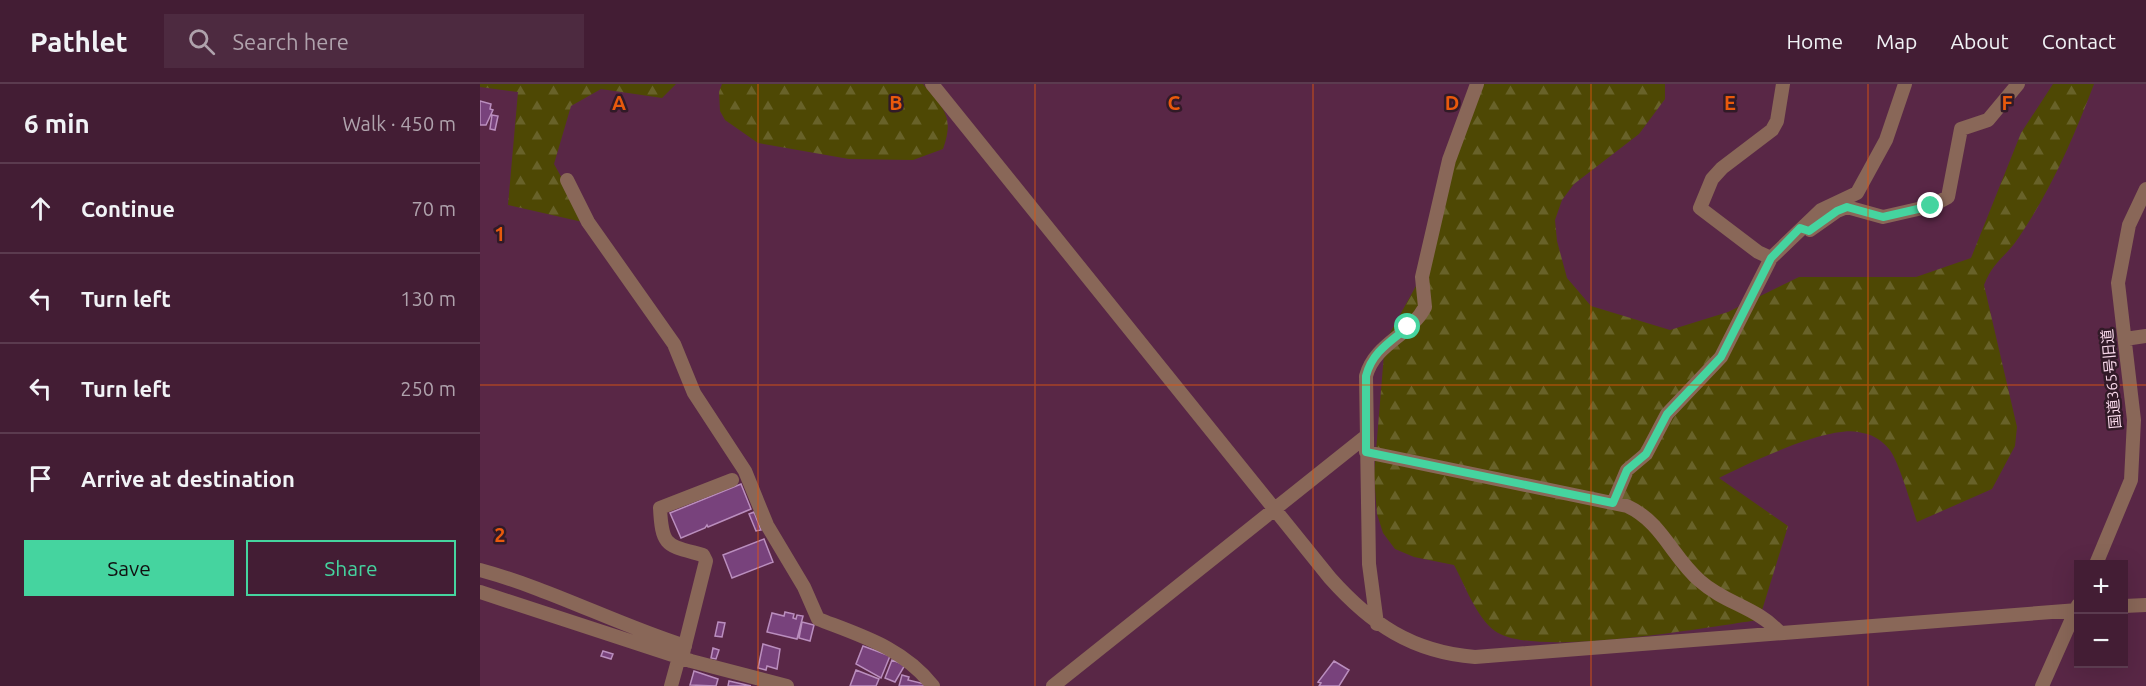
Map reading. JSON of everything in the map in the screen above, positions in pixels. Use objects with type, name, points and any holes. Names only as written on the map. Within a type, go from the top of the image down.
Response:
[{"type":"street","points":[[932,84],[1330,578],[1351,602],[1377,624],[1421,646],[1475,657],[2074,609]]},
{"type":"street","points":[[1377,624],[1369,564],[1365,437],[1366,376],[1369,365],[1379,350],[1408,327],[1425,307],[1422,277],[1449,160],[1477,84]]},
{"type":"street","points":[[1771,258],[1758,252],[1700,208],[1712,179],[1722,168],[1772,129],[1777,121],[1783,84]]},
{"type":"street","points":[[1613,503],[1627,470],[1646,454],[1667,414],[1721,357],[1771,258],[1821,210],[1857,193],[1886,140],[1905,84]]},
{"type":"street","points":[[1800,228],[1809,231],[1837,211],[1847,207],[1883,217],[1931,206],[1948,197],[1961,129],[1988,120],[2018,84]]},
{"type":"street","points":[[567,180],[588,222],[674,344],[694,393],[745,471],[767,525],[804,587],[818,619],[866,636],[902,656],[920,670],[933,686]]},
{"type":"street","name":"国道365号旧道","points":[[2098,560],[2131,480],[2134,420],[2118,284],[2129,225],[2146,189]]},
{"type":"street","points":[[2124,339],[2146,336]]},
{"type":"street","points":[[1053,686],[1365,437]]},
{"type":"street","points":[[1366,452],[1627,506],[1647,516],[1681,562],[1698,579],[1720,596],[1759,613],[1780,633]]},
{"type":"street","points":[[671,686],[706,561],[703,555],[677,548],[664,539],[660,528],[660,508],[732,480]]},
{"type":"street","points":[[480,570],[506,576],[644,633],[682,653]]},
{"type":"street","points":[[480,592],[578,624],[682,653],[766,683],[787,686]]},
{"type":"street","points":[[2128,606],[2146,604]]},
{"type":"street","points":[[2042,686],[2076,614]]},
{"type":"green space","points":[[480,84],[676,84],[662,98],[601,89],[571,106],[554,164],[587,223],[508,205],[518,92],[480,87]]},
{"type":"green space","points":[[722,84],[923,84],[945,113],[948,128],[946,138],[943,149],[913,160],[849,159],[758,143],[725,120],[720,111],[719,92]]},
{"type":"green space","points":[[1474,84],[1665,84],[1665,99],[1639,134],[1574,184],[1562,200],[1555,220],[1557,241],[1567,278],[1591,306],[1670,330],[1728,312],[1799,277],[1916,277],[1971,258],[2021,133],[2053,84],[2094,84],[2052,182],[2031,219],[2014,244],[1996,264],[1984,285],[2017,427],[2015,446],[1992,489],[1917,522],[1897,463],[1886,445],[1871,436],[1858,432],[1844,432],[1808,440],[1768,455],[1719,478],[1788,526],[1759,620],[1663,634],[1582,642],[1515,639],[1495,631],[1482,618],[1454,565],[1414,557],[1395,549],[1383,533],[1377,514],[1374,475],[1385,342],[1422,275]]},
{"type":"building","points":[[480,101],[491,104],[490,109],[493,110],[486,125],[480,125]]},
{"type":"building","points":[[492,115],[498,116],[495,130],[490,129]]},
{"type":"building","points":[[741,484],[751,509],[708,527],[707,525],[681,538],[670,513]]},
{"type":"building","points":[[754,512],[761,530],[756,531],[749,514]]},
{"type":"building","points":[[764,539],[773,562],[732,578],[723,555]]},
{"type":"building","points":[[785,612],[794,614],[793,618],[796,619],[797,615],[803,616],[797,639],[767,632],[772,613],[784,616]]},
{"type":"building","points":[[718,622],[725,623],[722,637],[715,636]]},
{"type":"building","points":[[802,622],[814,625],[810,641],[799,638]]},
{"type":"building","points":[[763,644],[780,649],[777,669],[767,666],[766,670],[758,668]]},
{"type":"building","points":[[863,646],[890,656],[881,678],[856,664]]},
{"type":"building","points":[[713,648],[719,650],[716,659],[711,658]]},
{"type":"building","points":[[603,651],[613,654],[611,659],[601,656]]},
{"type":"building","points":[[892,660],[905,665],[895,682],[885,678]]},
{"type":"building","points":[[1334,661],[1349,670],[1339,686],[1319,686],[1321,683],[1318,682]]},
{"type":"building","points":[[856,670],[879,679],[876,686],[850,686]]},
{"type":"building","points":[[694,671],[718,679],[716,686],[690,685]]},
{"type":"building","points":[[902,675],[909,677],[908,680],[925,684],[925,686],[899,686]]},
{"type":"building","points":[[729,681],[751,686],[728,686]]},
{"type":"route","points":[[1408,327],[1379,350],[1369,365],[1366,376],[1366,452],[1593,501],[1613,503],[1627,470],[1646,454],[1667,414],[1721,357],[1740,325],[1771,258],[1800,228],[1809,231],[1837,211],[1847,207],[1883,217],[1931,206]]}]
